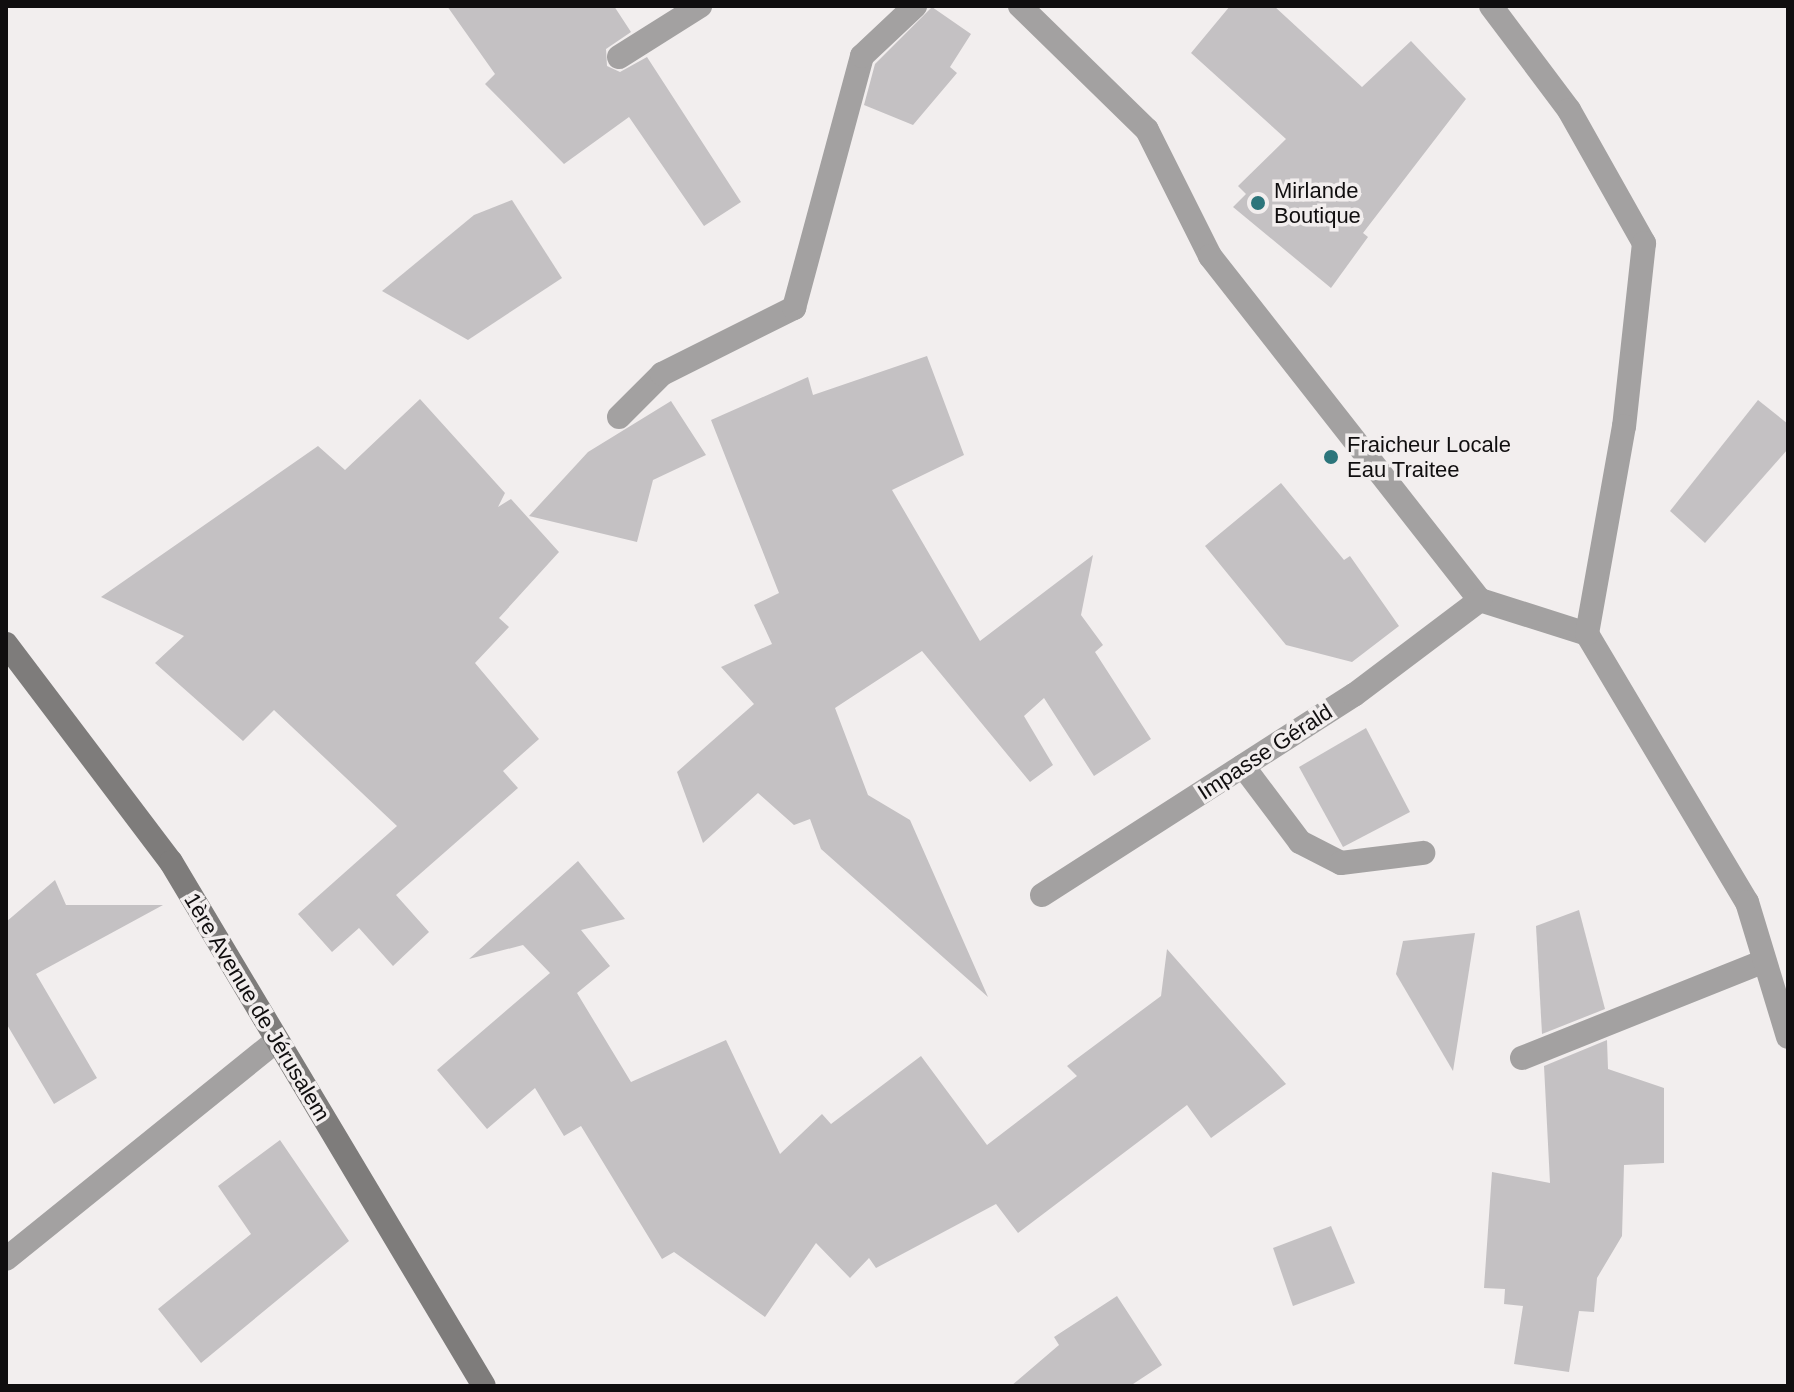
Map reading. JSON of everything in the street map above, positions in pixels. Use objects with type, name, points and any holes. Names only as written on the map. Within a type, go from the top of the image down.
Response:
[{"type":"street","points":[[619,57],[700,6]]},
{"type":"street","points":[[619,417],[662,374],[794,308],[862,56],[915,6]]},
{"type":"street","points":[[1020,6],[1147,130],[1210,256],[1480,600],[1587,634]]},
{"type":"street","points":[[1491,6],[1569,110],[1644,243],[1624,426],[1587,634],[1747,902],[1788,1037]]},
{"type":"street","name":"Impasse Gérald","points":[[1042,895],[1243,766],[1480,600]]},
{"type":"street","name":"1ère Avenue de Jérusalem","points":[[6,644],[171,862],[274,1043],[484,1386]]},
{"type":"street","points":[[1243,766],[1300,842],[1341,863],[1423,853]]},
{"type":"street","points":[[1522,1058],[1764,961]]},
{"type":"street","points":[[6,1259],[274,1043]]},
{"type":"building","points":[[447,6],[614,6],[631,32],[606,49],[607,66],[620,72],[647,57],[741,202],[704,226],[629,117],[564,164],[485,84],[495,74]]},
{"type":"building","points":[[1230,6],[1274,6],[1362,87],[1411,41],[1466,99],[1363,233],[1368,237],[1331,288],[1233,207],[1246,194],[1238,186],[1286,139],[1191,53]]},
{"type":"building","points":[[932,7],[971,34],[950,67],[957,73],[913,125],[864,105],[875,64]]},
{"type":"building","points":[[512,200],[562,278],[468,340],[382,291],[474,215]]},
{"type":"building","points":[[927,356],[964,455],[892,490],[980,641],[1093,555],[1081,615],[1103,645],[1095,652],[1151,739],[1094,776],[1044,698],[1024,716],[1053,765],[1030,782],[922,651],[835,708],[868,795],[910,820],[988,997],[821,849],[810,819],[794,825],[758,793],[703,843],[677,772],[754,704],[721,667],[772,644],[754,605],[779,593],[711,420],[808,377],[813,395]]},
{"type":"building","points":[[420,399],[505,493],[498,507],[511,499],[559,552],[499,618],[509,627],[475,663],[539,739],[503,771],[518,788],[396,895],[429,932],[393,966],[359,928],[332,952],[298,914],[397,826],[274,710],[243,741],[155,663],[184,636],[101,597],[318,446],[345,470]]},
{"type":"building","points":[[1758,400],[1788,424],[1788,449],[1705,543],[1670,511]]},
{"type":"building","points":[[671,401],[706,455],[653,480],[637,542],[529,516],[588,452]]},
{"type":"building","points":[[1281,483],[1344,560],[1350,556],[1399,626],[1352,662],[1286,645],[1205,546]]},
{"type":"building","points":[[1366,728],[1410,812],[1343,847],[1299,767]]},
{"type":"building","points":[[578,861],[625,919],[581,930],[610,966],[577,993],[631,1082],[726,1040],[780,1154],[822,1114],[831,1124],[921,1056],[987,1145],[1077,1076],[1067,1066],[1161,996],[1167,949],[1286,1084],[1211,1138],[1187,1105],[1018,1233],[996,1204],[876,1268],[869,1258],[850,1278],[816,1243],[765,1317],[674,1252],[662,1259],[581,1126],[564,1136],[535,1088],[487,1129],[437,1070],[550,973],[523,945],[469,959]]},
{"type":"building","points":[[55,880],[66,905],[163,905],[36,974],[97,1078],[54,1104],[6,1023],[6,922]]},
{"type":"building","points":[[1579,910],[1605,1009],[1542,1034],[1536,926]]},
{"type":"building","points":[[1475,933],[1453,1071],[1396,974],[1403,941]]},
{"type":"building","points":[[1607,1040],[1608,1069],[1664,1088],[1664,1163],[1624,1165],[1622,1236],[1597,1278],[1594,1312],[1579,1311],[1569,1372],[1514,1364],[1523,1306],[1504,1304],[1505,1289],[1484,1288],[1492,1172],[1550,1183],[1544,1066]]},
{"type":"building","points":[[280,1140],[349,1241],[201,1363],[158,1309],[251,1234],[218,1186]]},
{"type":"building","points":[[1331,1226],[1355,1283],[1293,1306],[1273,1248]]},
{"type":"building","points":[[1117,1296],[1162,1365],[1130,1386],[1011,1386],[1059,1345],[1054,1337]]},
{"type":"place","name":"Mirlande Boutique","points":[[1258,203]]},
{"type":"place","name":"Fraicheur Locale Eau Traitee","points":[[1331,457]]}]
